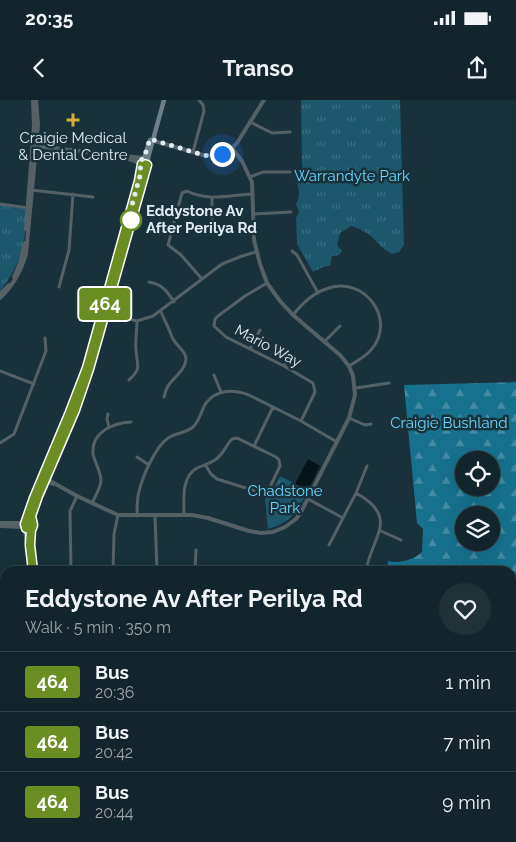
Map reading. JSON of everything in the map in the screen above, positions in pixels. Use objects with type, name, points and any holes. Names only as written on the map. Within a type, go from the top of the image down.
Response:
[{"type":"main road","points":[[32,566],[28,525],[43,479],[81,385],[104,312],[144,161],[163,100]]},
{"type":"street","points":[[0,296],[11,282],[20,263],[24,247],[35,146],[35,100]]},
{"type":"street","points":[[193,152],[204,111],[203,105],[199,100]]},
{"type":"street","points":[[152,140],[203,155],[217,155],[232,148],[264,100]]},
{"type":"street","points":[[250,122],[272,132],[290,132]]},
{"type":"street","points":[[35,146],[118,155],[144,161]]},
{"type":"street","points":[[43,479],[118,516],[184,515],[208,518],[255,533],[267,533],[290,524],[301,512],[349,418],[354,404],[356,388],[354,376],[349,366],[293,315],[267,284],[256,252],[253,194],[250,177],[242,160],[232,148]]},
{"type":"street","points":[[250,177],[263,172],[290,172]]},
{"type":"street","points":[[30,190],[92,196]]},
{"type":"street","points":[[202,279],[181,255],[168,245],[184,191],[212,198],[253,194]]},
{"type":"street","points":[[59,287],[69,250],[73,194]]},
{"type":"street","points":[[212,198],[212,229]]},
{"type":"street","points":[[0,204],[28,208]]},
{"type":"street","points":[[254,214],[291,212]]},
{"type":"street","points":[[292,251],[297,255],[318,293]]},
{"type":"street","points":[[104,312],[137,321],[145,320],[160,312],[228,261],[256,252]]},
{"type":"street","points":[[149,282],[166,290],[174,302]]},
{"type":"street","name":"Mario Way","points":[[267,284],[230,306],[215,319],[214,323],[220,333],[284,366],[315,386],[315,392],[300,421]]},
{"type":"street","points":[[293,315],[318,293],[333,287],[350,287],[368,296],[378,313],[380,324],[376,342],[372,349],[349,366]]},
{"type":"street","points":[[160,312],[174,340],[182,347],[186,358],[184,366],[167,385],[164,397]]},
{"type":"street","points":[[129,380],[135,375],[138,366],[136,348],[137,321]]},
{"type":"street","points":[[324,342],[340,326]]},
{"type":"street","points":[[250,349],[260,330]]},
{"type":"street","points":[[0,443],[14,434],[46,351],[45,338]]},
{"type":"street","points":[[284,366],[290,354]]},
{"type":"street","points":[[0,371],[34,384]]},
{"type":"street","points":[[214,374],[221,392]]},
{"type":"street","points":[[356,388],[389,383]]},
{"type":"street","points":[[137,516],[138,496],[149,465],[162,444],[167,439],[189,430],[207,403],[221,392],[240,391],[337,442]]},
{"type":"street","points":[[254,446],[273,407]]},
{"type":"street","points":[[108,414],[109,427]]},
{"type":"street","points":[[349,418],[365,425],[371,424]]},
{"type":"street","points":[[92,503],[100,484],[93,448],[97,437],[109,427],[131,422]]},
{"type":"street","points":[[184,515],[185,485],[193,471],[217,459],[232,439],[237,438],[254,446],[276,457],[280,462],[280,466],[268,489],[264,492],[258,492],[217,479],[206,466]]},
{"type":"street","points":[[137,457],[149,465]]},
{"type":"street","points":[[329,545],[356,493],[367,466]]},
{"type":"street","points":[[356,493],[367,499],[377,509],[380,516],[381,531],[367,566]]},
{"type":"street","points":[[71,566],[70,511],[77,496]]},
{"type":"street","points":[[308,499],[343,518]]},
{"type":"street","points":[[113,566],[114,534],[118,516]]},
{"type":"street","points":[[155,516],[157,566]]},
{"type":"street","points":[[0,524],[28,525]]},
{"type":"street","points":[[381,531],[401,540]]},
{"type":"street","points":[[195,566],[196,550]]},
{"type":"green space","name":"Warrandyte Park","points":[[301,100],[400,100],[404,245],[399,252],[392,254],[370,235],[351,226],[340,233],[337,245],[342,251],[339,255],[332,256],[330,266],[313,272],[297,244],[296,218],[299,212],[296,204],[299,190],[294,177],[297,170],[302,170]]},
{"type":"green space","points":[[0,205],[27,209],[24,242],[18,262],[0,291]]},
{"type":"green space","name":"Craigie Bushland","points":[[516,382],[516,566],[388,566],[388,561],[406,561],[422,552],[423,529],[417,523],[404,385]]},
{"type":"green space","name":"Chadstone Park","points":[[280,476],[308,490],[301,504],[289,519],[268,529],[265,498],[270,496]]},
{"type":"shaded area","points":[[308,459],[320,466],[308,490],[295,484]]},
{"type":"bus line","name":"464","points":[[32,528],[31,516],[38,496],[84,386],[147,165],[142,164],[139,181],[87,368],[25,524],[26,528],[31,529],[32,566]]},
{"type":"place","name":"Craigie Medical & Dental Centre","points":[[73,120]]},
{"type":"place","name":"Eddystone Av After Perilya Rd","points":[[131,220]]},
{"type":"route","points":[[131,220],[129,216],[141,172],[141,160],[144,158],[150,139],[203,155],[222,154]]}]
